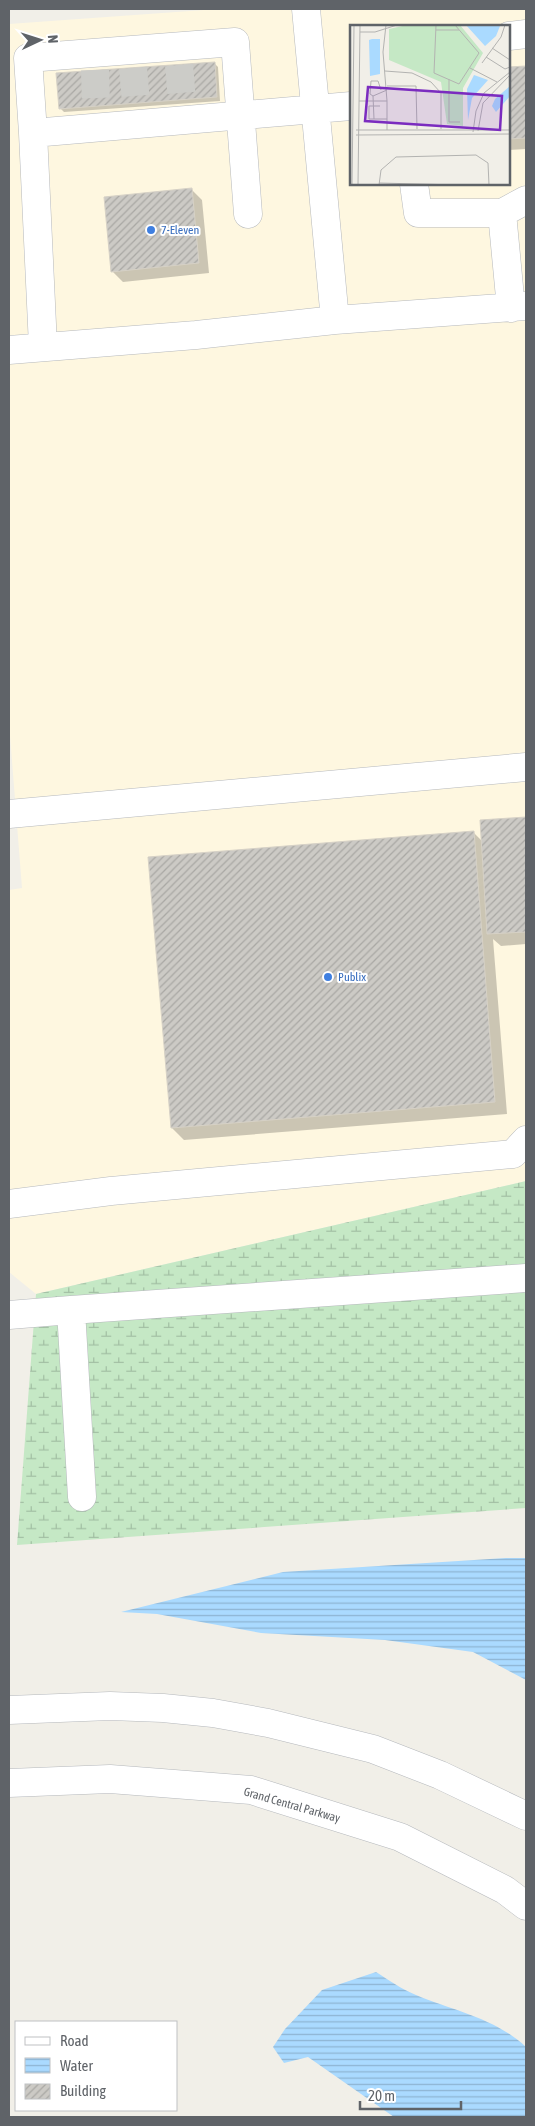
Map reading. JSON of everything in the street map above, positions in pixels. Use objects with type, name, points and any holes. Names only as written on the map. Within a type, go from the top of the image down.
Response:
[{"type":"street","points":[[306,9],[335,320]]},
{"type":"street","points":[[510,36],[526,34]]},
{"type":"street","points":[[43,346],[28,58],[95,62],[179,55],[234,42],[248,214]]},
{"type":"street","points":[[33,132],[97,117],[183,110],[241,116],[350,106]]},
{"type":"street","points":[[414,185],[418,213],[502,213],[526,200]]},
{"type":"street","points":[[9,350],[196,335],[335,320],[519,307],[502,213]]},
{"type":"street","points":[[9,814],[526,767]]},
{"type":"street","points":[[9,1204],[111,1191],[513,1154],[526,1140]]},
{"type":"street","points":[[9,1315],[526,1278]]},
{"type":"street","points":[[71,1310],[82,1497]]},
{"type":"street","points":[[9,1710],[110,1706],[163,1708],[213,1713],[268,1724],[373,1749],[440,1775],[526,1816]]},
{"type":"street","name":"Grand Central Parkway","points":[[9,1783],[110,1780],[250,1790],[400,1837],[505,1890],[526,1906]]},
{"type":"shaded area","points":[[218,9],[526,9],[526,1181],[36,1294],[9,1272],[9,890],[22,888],[9,723],[9,24]]},
{"type":"green space","points":[[526,1181],[526,1508],[17,1545],[36,1294]]},
{"type":"water","points":[[526,1558],[526,1680],[473,1652],[385,1640],[261,1633],[157,1614],[121,1612],[283,1572]]},
{"type":"water","points":[[376,1972],[411,1993],[488,2022],[514,2037],[526,2047],[526,2117],[394,2117],[308,2057],[284,2063],[273,2047],[285,2029],[322,1990]]},
{"type":"building","points":[[215,62],[217,97],[59,109],[56,73]]},
{"type":"building","points":[[526,66],[526,138],[510,139],[510,67]]},
{"type":"building","name":"7-Eleven","points":[[192,188],[199,263],[111,272],[104,197]]},
{"type":"building","points":[[526,817],[526,932],[487,934],[480,820]]},
{"type":"building","points":[[474,831],[495,1102],[171,1128],[148,857]]},
{"type":"tunnel","points":[[179,65],[182,100]]},
{"type":"tunnel","points":[[133,68],[136,103]]},
{"type":"tunnel","points":[[95,70],[96,106]]},
{"type":"place","name":"7-Eleven","points":[[151,230]]},
{"type":"place","name":"Publix","points":[[328,977]]}]
